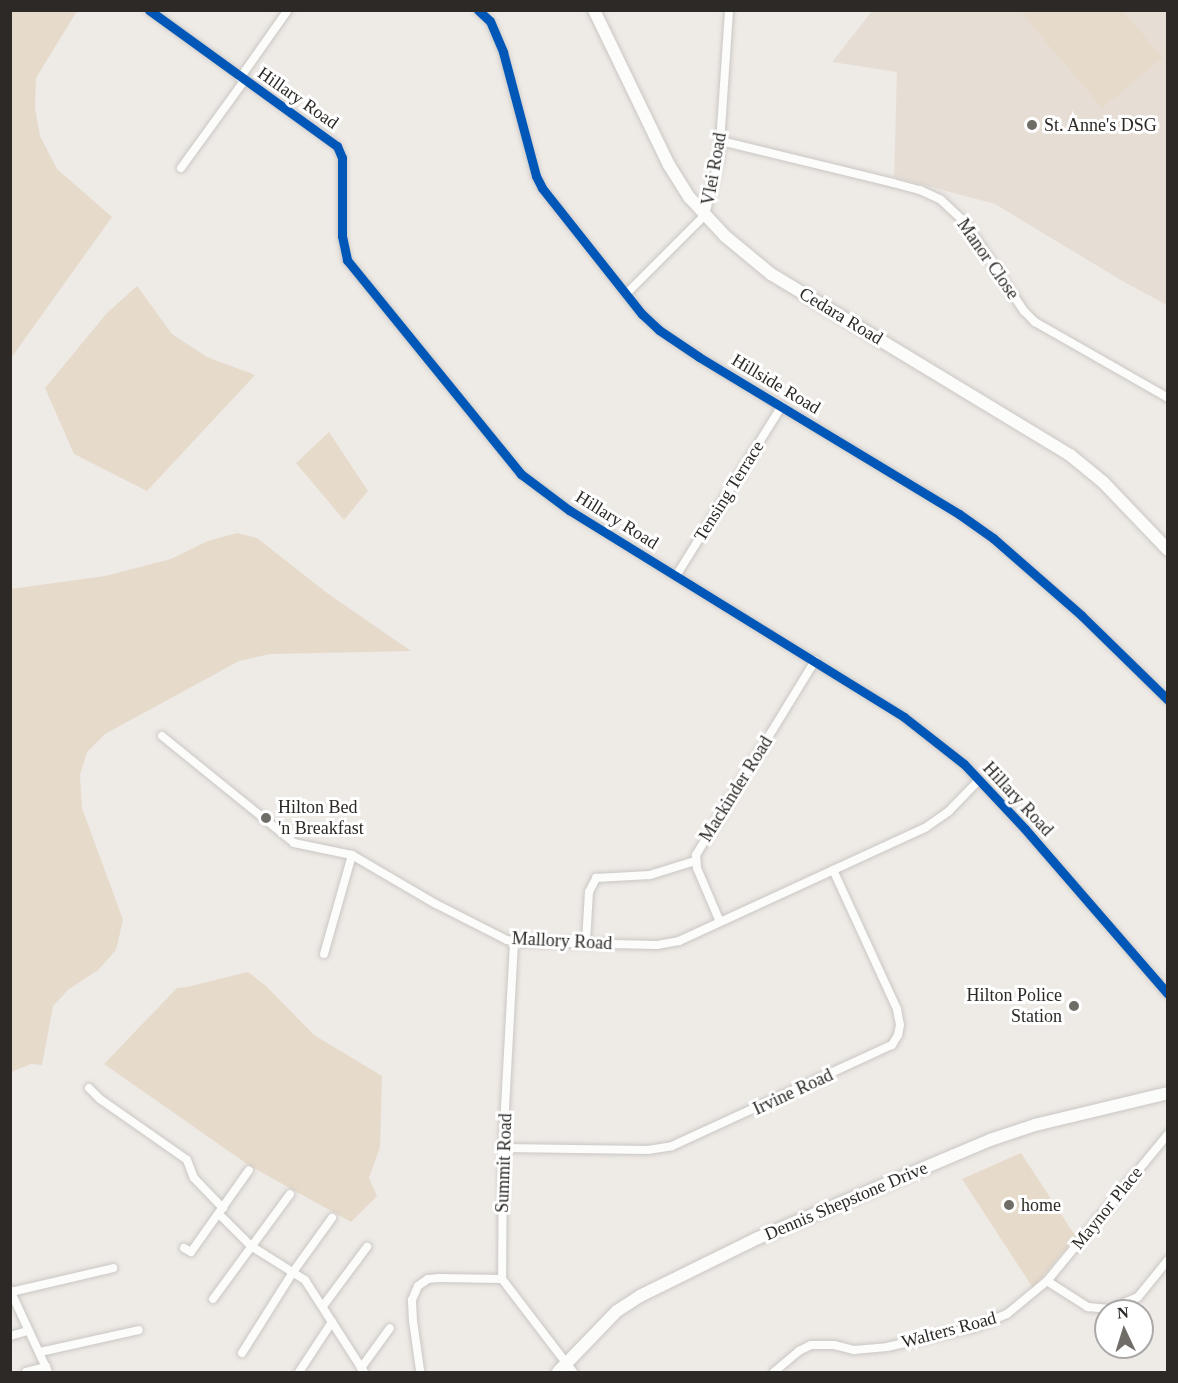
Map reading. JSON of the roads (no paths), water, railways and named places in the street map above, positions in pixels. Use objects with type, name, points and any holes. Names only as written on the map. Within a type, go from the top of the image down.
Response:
[{"type":"main road","name":"Cedara Road","points":[[594,10],[669,165],[690,198],[725,236],[771,274],[1070,455],[1118,496],[1167,550]]},
{"type":"main road","name":"Dennis Shepstone Drive","points":[[558,1372],[570,1367],[617,1311],[640,1296],[758,1238],[990,1140],[1035,1125],[1167,1093]]},
{"type":"street","name":"Hillary Road","points":[[149,10],[337,146],[342,158],[342,236],[347,260],[521,474],[548,496],[904,717],[980,780],[1167,994]]},
{"type":"street","points":[[181,168],[288,10]]},
{"type":"street","name":"Hillside Road","points":[[478,10],[489,21],[503,52],[536,176],[542,188],[626,294],[659,330],[959,514],[993,538],[1074,609],[1167,700]]},
{"type":"street","name":"Vlei Road","points":[[626,294],[705,215],[717,171],[721,141],[729,10]]},
{"type":"street","name":"Manor Close","points":[[721,141],[893,183],[941,200],[965,222],[1024,311],[1035,321],[1167,398]]},
{"type":"street","name":"Tensing Terrace","points":[[676,576],[782,406]]},
{"type":"street","name":"Mackinder Road","points":[[720,922],[696,861],[705,838],[815,661]]},
{"type":"street","name":"Mallory Road","points":[[162,736],[288,839],[305,847],[352,855],[436,904],[514,942],[657,945],[679,941],[937,821],[980,780]]},
{"type":"street","points":[[324,954],[352,855]]},
{"type":"street","points":[[586,942],[589,892],[596,878],[650,875],[696,861]]},
{"type":"street","name":"Irvine Road","points":[[503,1148],[648,1150],[672,1146],[892,1045],[898,1035],[900,1025],[897,1009],[833,870]]},
{"type":"street","name":"Summit Road","points":[[502,1279],[503,1148],[514,942]]},
{"type":"street","points":[[1160,986],[1167,979]]},
{"type":"street","points":[[89,1088],[100,1099],[187,1160],[194,1178],[251,1246],[305,1280],[362,1370],[390,1328]]},
{"type":"street","name":"Maynor Place","points":[[1047,1281],[1167,1134]]},
{"type":"street","points":[[184,1248],[191,1252],[249,1170]]},
{"type":"street","points":[[213,1299],[290,1194]]},
{"type":"street","points":[[242,1353],[293,1272],[332,1218]]},
{"type":"street","points":[[323,1306],[367,1247]]},
{"type":"street","points":[[1047,1281],[1088,1307],[1110,1309],[1138,1297],[1167,1260]]},
{"type":"street","points":[[26,1372],[47,1370],[11,1291],[113,1268]]},
{"type":"street","points":[[420,1370],[412,1300],[418,1286],[428,1279],[439,1278],[502,1279],[570,1367]]},
{"type":"street","name":"Walters Road","points":[[774,1372],[799,1351],[811,1345],[822,1344],[868,1350],[994,1320],[1020,1305],[1047,1281]]},
{"type":"street","points":[[299,1372],[332,1322]]},
{"type":"street","points":[[40,1352],[139,1330]]},
{"type":"street","points":[[10,1336],[28,1331]]},
{"type":"place","name":"St. Anne's DSG","points":[[1032,125]]},
{"type":"place","name":"Hilton Bed 'n Breakfast","points":[[266,818]]},
{"type":"place","name":"Hilton Police Station","points":[[1074,1006]]},
{"type":"place","name":"home","points":[[1009,1205]]}]
